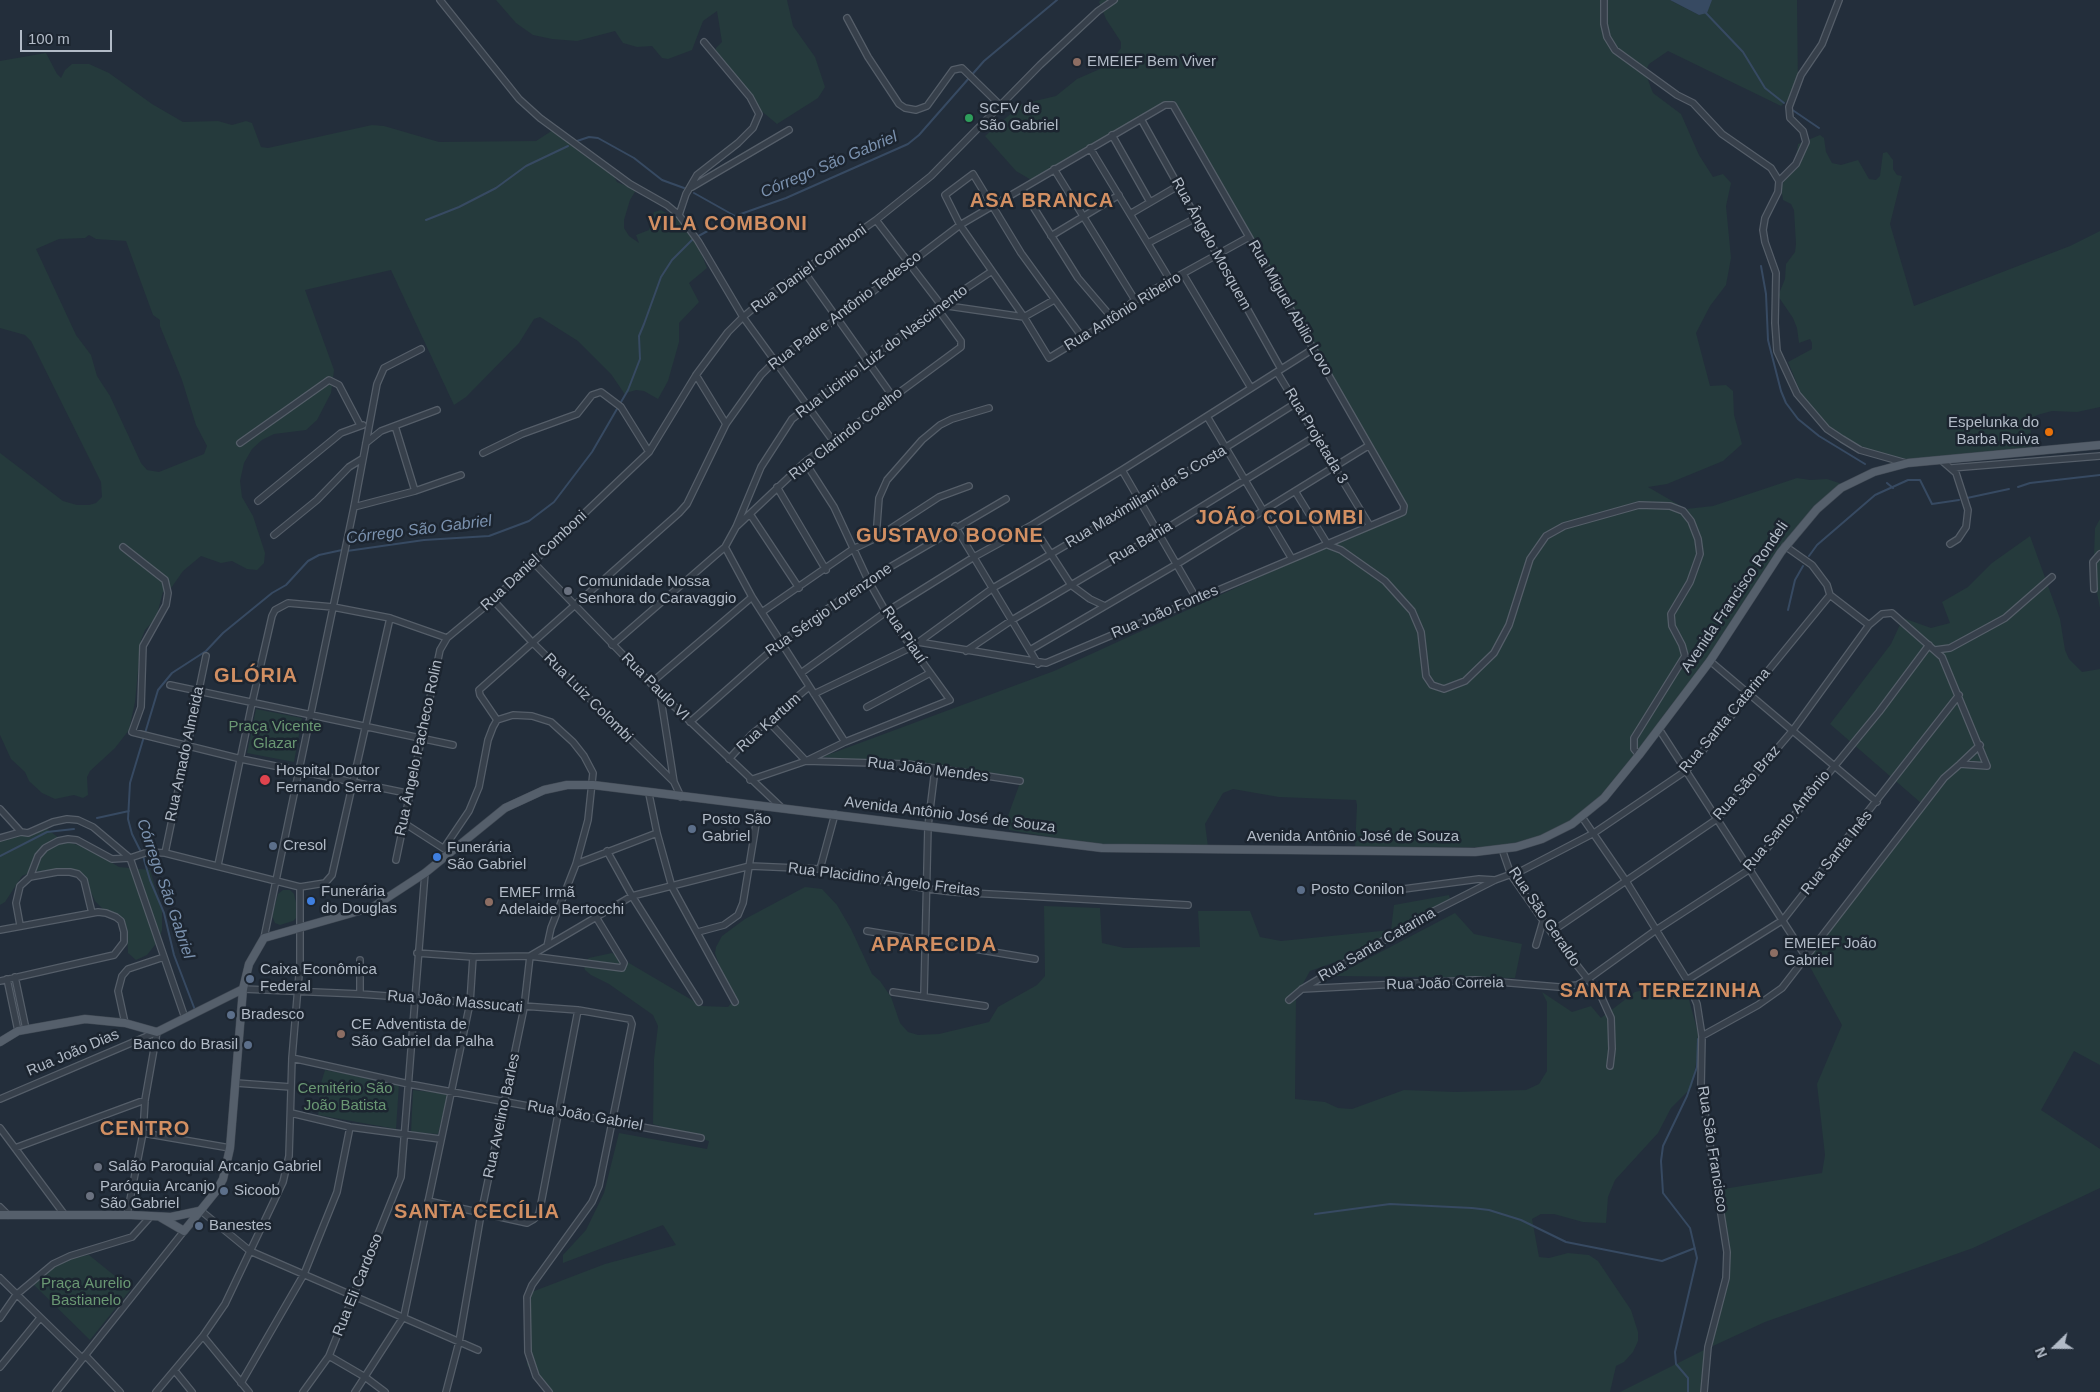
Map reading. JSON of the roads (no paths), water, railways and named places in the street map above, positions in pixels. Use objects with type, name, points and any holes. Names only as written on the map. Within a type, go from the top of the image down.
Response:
[{"type":"main road","name":"Avenida Francisco Rondeli","points":[[1502,849],[1542,839],[1582,817],[1609,791],[1639,755],[1710,661],[1785,546],[1816,509],[1841,488],[1874,472],[1908,463],[2100,445]]},
{"type":"main road","name":"Avenida Antônio José de Souza","points":[[264,938],[373,907],[425,873],[447,850],[518,800],[555,787],[593,785],[649,794],[743,802],[759,806],[1120,849],[1456,852],[1502,849]]},
{"type":"main road","points":[[160,1217],[184,1231],[217,1190],[223,1179],[230,1148],[243,989],[250,964],[264,938]]},
{"type":"main road","name":"Rua João Dias","points":[[160,1031],[243,989]]},
{"type":"main road","points":[[0,1042],[22,1030],[85,1019],[126,1023],[160,1031]]},
{"type":"main road","points":[[4,1215],[127,1214],[160,1217],[179,1216],[199,1211]]},
{"type":"street","points":[[440,0],[519,99],[567,139],[630,184],[667,205],[679,215],[696,238],[743,317],[833,441]]},
{"type":"street","name":"Rua Daniel Comboni","points":[[447,638],[493,600],[649,452],[696,375],[728,332],[743,317],[803,270],[876,220],[931,176],[1085,23],[1114,0]]},
{"type":"street","points":[[1604,0],[1604,24],[1607,36],[1615,50],[1677,95],[1693,103],[1722,134],[1771,168],[1780,181]]},
{"type":"street","points":[[1839,0],[1822,44],[1801,75],[1789,107],[1790,118],[1803,131],[1806,142],[1796,164],[1780,181],[1778,192],[1765,218],[1763,230],[1765,242],[1776,273],[1775,338],[1781,362],[1797,394],[1827,429],[1860,450],[1908,463]]},
{"type":"street","points":[[847,18],[868,57],[899,104],[904,108],[916,110],[927,106],[953,70],[962,68],[1001,106]]},
{"type":"street","points":[[679,215],[686,194],[692,187],[697,175],[738,143],[753,128],[758,114],[750,97],[704,42]]},
{"type":"street","name":"Rua Padre Antônio Tedesco","points":[[498,720],[480,695],[479,690],[687,504],[726,424],[761,375],[775,361],[838,318],[960,225],[1165,104],[1173,105]]},
{"type":"street","name":"Rua Miguel Abilio Lovo","points":[[1173,105],[1404,506],[1403,512]]},
{"type":"street","name":"Rua Ângelo Mosquem","points":[[1141,119],[1279,370]]},
{"type":"street","points":[[692,187],[789,130]]},
{"type":"street","points":[[1112,135],[1150,202]]},
{"type":"street","points":[[1090,148],[1170,280]]},
{"type":"street","points":[[1054,169],[1135,300]]},
{"type":"street","points":[[1024,317],[960,225],[945,195],[973,174],[1021,253],[1082,337]]},
{"type":"street","points":[[1130,214],[1178,186]]},
{"type":"street","points":[[1022,189],[1078,278],[1113,318]]},
{"type":"street","points":[[1051,236],[1119,195]]},
{"type":"street","points":[[1148,243],[1196,218]]},
{"type":"street","points":[[876,220],[939,307],[1024,317],[1054,300]]},
{"type":"street","name":"Rua Antônio Ribeiro","points":[[1024,317],[1049,358],[1113,318],[1135,300],[1249,237]]},
{"type":"street","points":[[803,270],[893,397]]},
{"type":"street","name":"Rua Licinio Luiz do Nascimento","points":[[612,645],[725,547],[736,527],[760,467],[792,419],[939,307],[992,272]]},
{"type":"street","points":[[1182,274],[1251,388]]},
{"type":"street","name":"Rua Clarindo Coelho","points":[[736,527],[805,462],[961,347],[961,341],[939,307]]},
{"type":"street","points":[[264,938],[345,553],[368,424],[380,374],[392,362],[421,349]]},
{"type":"street","points":[[801,673],[886,612],[974,557],[1032,525],[1208,418],[1313,349]]},
{"type":"street","name":"Rua Projetada 3","points":[[1279,370],[1296,404],[1370,526]]},
{"type":"street","points":[[696,375],[726,424]]},
{"type":"street","points":[[240,444],[329,380],[339,385],[360,426]]},
{"type":"street","points":[[483,453],[522,434],[577,414],[592,395],[601,392],[621,408],[649,452]]},
{"type":"street","name":"Rua Maximiliani da S Costa","points":[[814,694],[912,647],[993,588],[1141,501],[1296,404]]},
{"type":"street","points":[[876,538],[879,498],[886,480],[922,440],[940,425],[952,419],[989,408]]},
{"type":"street","points":[[366,443],[381,431],[437,410]]},
{"type":"street","points":[[1208,418],[1292,559]]},
{"type":"street","points":[[258,501],[341,433],[368,424]]},
{"type":"street","points":[[395,426],[415,491]]},
{"type":"street","name":"Rua Bahia","points":[[966,651],[1012,620],[1159,533],[1316,436]]},
{"type":"street","points":[[1030,650],[1177,564],[1368,446]]},
{"type":"street","points":[[1951,468],[2100,456]]},
{"type":"street","points":[[274,535],[317,500],[348,467],[362,459]]},
{"type":"street","points":[[1941,460],[1951,468],[1959,481],[1966,502],[1968,518],[1963,532],[1958,539],[1950,544]]},
{"type":"street","name":"Rua Piauí","points":[[805,462],[834,507],[868,580],[886,612],[950,700]]},
{"type":"street","points":[[1122,470],[1196,598]]},
{"type":"street","points":[[354,507],[415,491],[461,475]]},
{"type":"street","points":[[762,612],[826,570],[853,549],[876,538],[939,497],[969,486]]},
{"type":"street","points":[[777,488],[826,570]]},
{"type":"street","points":[[1295,491],[1328,545],[1341,550],[1379,577],[1412,611],[1421,632],[1426,676],[1432,685],[1444,689],[1464,681],[1494,653],[1509,625],[1530,559],[1546,536],[1564,526],[1639,505],[1670,506],[1683,511],[1691,521],[1698,538],[1700,554],[1690,582],[1671,614],[1672,626],[1682,645],[1685,656],[1634,738],[1634,749],[1639,755]]},
{"type":"street","name":"Rua Sérgio Lorenzone","points":[[690,722],[781,642],[868,580],[955,526],[1006,499]]},
{"type":"street","name":"Rua João Fontes","points":[[918,642],[1038,664],[1046,663],[1403,512]]},
{"type":"street","points":[[750,514],[799,588]]},
{"type":"street","points":[[1032,525],[1071,585],[1090,599],[1105,606]]},
{"type":"street","points":[[955,526],[1038,664]]},
{"type":"street","points":[[1785,546],[1812,564],[1827,585],[1830,595],[1869,624],[1882,614],[1892,613],[1935,650],[1944,661],[1987,766],[1960,764]]},
{"type":"street","points":[[123,547],[165,580],[168,593],[166,604],[143,646],[141,707],[132,732],[240,759],[410,794]]},
{"type":"street","points":[[725,547],[752,597],[845,742]]},
{"type":"street","points":[[2094,589],[2093,562],[2100,554]]},
{"type":"street","name":"Rua Paulo VI","points":[[533,562],[660,693],[750,780],[782,808]]},
{"type":"street","points":[[1935,650],[1950,648],[2005,618],[2052,577]]},
{"type":"street","name":"Rua Santa Catarina","points":[[1289,1000],[1302,989],[1426,915],[1495,880],[1512,875],[1594,833],[1687,770],[1830,595]]},
{"type":"street","points":[[651,683],[752,597]]},
{"type":"street","name":"Rua Luiz Colombi","points":[[493,600],[532,642],[674,782],[681,797]]},
{"type":"street","points":[[218,865],[272,616],[280,606],[288,603],[333,607],[390,618],[447,638]]},
{"type":"street","points":[[20,925],[16,893],[20,886],[30,877],[38,856],[45,848],[63,840],[77,840],[112,859],[130,858],[146,852],[165,853],[300,887],[325,883],[332,875],[390,618]]},
{"type":"street","name":"Rua São Braz","points":[[1551,932],[1717,819],[1793,730],[1869,624]]},
{"type":"street","name":"Rua Ângelo Pacheco Rolin","points":[[396,860],[440,650],[447,638]]},
{"type":"street","name":"Rua Santo Antônio","points":[[1588,979],[1656,930],[1750,869],[1879,712],[1929,645]]},
{"type":"street","points":[[1944,661],[1950,648]]},
{"type":"street","name":"Rua Amado Almeida","points":[[165,853],[206,656]]},
{"type":"street","points":[[1710,661],[1877,802]]},
{"type":"street","points":[[867,707],[930,673]]},
{"type":"street","points":[[170,685],[453,745]]},
{"type":"street","name":"Rua Kartum","points":[[729,759],[752,734],[809,687]]},
{"type":"street","points":[[660,693],[674,782]]},
{"type":"street","name":"Rua Santa Inês","points":[[1687,980],[1783,920],[1959,695]]},
{"type":"street","name":"Rua João Mendes","points":[[750,780],[806,762],[845,742],[950,700]]},
{"type":"street","points":[[404,823],[447,850],[469,811],[479,787],[493,726],[498,720],[513,715],[532,716],[551,722],[573,742],[584,756],[593,773],[593,785],[588,820],[576,864],[550,928],[547,946]]},
{"type":"street","points":[[768,721],[806,762]]},
{"type":"street","points":[[1659,729],[1806,957]]},
{"type":"street","points":[[1702,1036],[1769,998],[1782,988],[1887,854],[1938,784],[1980,745]]},
{"type":"street","name":"Rua João Mendes","points":[[806,762],[898,764],[1020,781]]},
{"type":"street","points":[[924,995],[927,941],[928,826],[935,769]]},
{"type":"street","points":[[649,794],[657,833],[672,887],[735,1002]]},
{"type":"street","points":[[698,932],[724,925],[738,916],[743,904],[759,806]]},
{"type":"street","points":[[0,809],[21,832]]},
{"type":"street","points":[[820,869],[835,814]]},
{"type":"street","name":"Rua São Francisco","points":[[1582,817],[1626,881],[1687,980],[1697,1004],[1702,1036],[1701,1087],[1723,1218],[1727,1266],[1723,1290],[1710,1334],[1704,1392]]},
{"type":"street","points":[[0,838],[21,832],[28,833],[53,822],[68,819],[78,820],[93,827],[130,858],[185,1018]]},
{"type":"street","points":[[576,864],[657,833]]},
{"type":"street","name":"Rua São Geraldo","points":[[1502,849],[1512,875],[1543,922],[1601,996],[1610,1018],[1612,1049],[1610,1066]]},
{"type":"street","points":[[607,851],[632,896],[699,1002]]},
{"type":"street","name":"Rua Placidino Ângelo Freitas","points":[[530,956],[632,896],[750,866],[820,869],[928,889],[1188,906]]},
{"type":"street","points":[[30,877],[57,872],[78,874],[84,880],[87,888],[92,913]]},
{"type":"street","name":"Rua Eli Cardoso","points":[[303,1392],[329,1356],[401,1177],[406,1134],[413,999],[425,873]]},
{"type":"street","name":"Rua Santa Catarina","points":[[1381,892],[1479,879],[1495,880]]},
{"type":"street","points":[[156,1392],[203,1336],[225,1304],[283,1182],[289,1156],[292,1058],[302,927],[300,887]]},
{"type":"street","points":[[0,930],[92,913],[106,913],[121,921],[124,932],[124,942],[114,955],[0,981]]},
{"type":"street","points":[[417,953],[473,957],[530,956],[619,969],[624,966],[624,963],[596,917]]},
{"type":"street","points":[[1536,945],[1543,922]]},
{"type":"street","points":[[867,931],[1035,959]]},
{"type":"street","name":"Rua Avelino Barles","points":[[446,1392],[459,1342],[481,1214],[524,1008],[530,956]]},
{"type":"street","points":[[126,1023],[118,991],[122,976],[128,969],[164,957]]},
{"type":"street","points":[[355,1392],[404,1316],[470,1003],[473,957]]},
{"type":"street","points":[[360,960],[360,994]]},
{"type":"street","points":[[15,977],[22,1030]]},
{"type":"street","points":[[7,979],[22,1030]]},
{"type":"street","name":"Rua João Correia","points":[[1302,989],[1475,980],[1559,987],[1577,984],[1588,979]]},
{"type":"street","name":"Rua João Massucati","points":[[243,989],[360,994],[524,1008],[578,1010],[628,1017],[632,1024],[613,1122]]},
{"type":"street","points":[[893,992],[924,995],[985,1006]]},
{"type":"street","points":[[428,1201],[527,1223],[539,1214],[578,1010]]},
{"type":"street","points":[[127,1214],[142,1132],[145,1100],[160,1031]]},
{"type":"street","name":"Rua João Dias","points":[[0,1099],[160,1031]]},
{"type":"street","name":"Rua João Gabriel","points":[[292,1058],[409,1084],[702,1138]]},
{"type":"street","points":[[236,1083],[291,1087]]},
{"type":"street","points":[[15,1148],[145,1100]]},
{"type":"street","points":[[291,1113],[350,1127],[440,1139]]},
{"type":"street","points":[[548,1392],[536,1376],[528,1352],[527,1298],[532,1285],[592,1202],[599,1186],[613,1122]]},
{"type":"street","points":[[241,1383],[304,1274],[337,1192],[350,1127]]},
{"type":"street","points":[[0,1128],[64,1214]]},
{"type":"street","points":[[142,1132],[230,1148]]},
{"type":"street","points":[[0,1207],[4,1215]]},
{"type":"street","points":[[199,1211],[250,1251],[404,1316],[478,1350]]},
{"type":"street","points":[[0,1318],[16,1295],[61,1259],[132,1236],[150,1217]]},
{"type":"street","points":[[56,1392],[184,1231]]},
{"type":"street","points":[[0,1278],[120,1392]]},
{"type":"street","points":[[0,1367],[40,1318]]},
{"type":"street","points":[[203,1336],[249,1392]]},
{"type":"street","points":[[329,1356],[365,1377],[385,1392]]},
{"type":"street","points":[[175,1371],[192,1392]]},
{"type":"water","points":[[1670,0],[1712,0],[1707,13],[1699,15]]},
{"type":"waterway","name":"Córrego São Gabriel","points":[[347,551],[424,540],[489,536],[529,521],[554,502],[592,452],[628,390],[640,359],[639,336],[661,277],[672,260],[693,239],[735,216],[786,198],[908,144],[919,135],[984,61],[1057,0]]},
{"type":"waterway","points":[[1704,11],[1743,52],[1765,88],[1784,103]]},
{"type":"waterway","points":[[1791,109],[1819,128]]},
{"type":"waterway","points":[[577,141],[589,137],[598,138],[634,158],[662,180],[684,188]]},
{"type":"waterway","points":[[426,220],[459,207],[496,188],[526,166],[568,146]]},
{"type":"waterway","points":[[694,193],[735,216]]},
{"type":"waterway","points":[[1761,266],[1766,294],[1768,340],[1781,391],[1786,403],[1798,419],[1819,436],[1865,464]]},
{"type":"waterway","points":[[2018,487],[2030,483],[2100,475]]},
{"type":"waterway","points":[[1809,556],[1817,545],[1875,495],[1908,480],[1920,480],[1932,504],[1959,500]]},
{"type":"waterway","points":[[1887,483],[1893,488]]},
{"type":"waterway","points":[[1967,498],[2009,489]]},
{"type":"waterway","name":"Córrego São Gabriel","points":[[141,852],[132,834],[128,819],[130,783],[158,690],[172,673],[206,651],[223,633],[272,593],[286,585],[308,561],[319,555],[342,550]]},
{"type":"waterway","points":[[1788,610],[1795,580],[1803,566]]},
{"type":"waterway","points":[[97,818],[129,811]]},
{"type":"waterway","points":[[0,856],[47,832],[74,829]]},
{"type":"waterway","name":"Córrego São Gabriel","points":[[143,856],[150,880],[164,913],[174,955],[195,1010]]},
{"type":"waterway","points":[[1688,1392],[1688,1378],[1676,1364],[1675,1352],[1697,1258],[1690,1228],[1663,1193],[1661,1161],[1663,1146],[1687,1096],[1697,1067],[1698,1039]]},
{"type":"waterway","points":[[1315,1214],[1390,1204],[1472,1208],[1489,1210],[1521,1220],[1566,1242],[1662,1261],[1695,1248]]},
{"type":"place","name":"EMEIEF Bem Viver","points":[[1077,62]]},
{"type":"place","name":"SCFV de São Gabriel","points":[[969,118]]},
{"type":"place","name":"Espelunka do Barba Ruiva","points":[[2049,432]]},
{"type":"place","name":"Comunidade Nossa Senhora do Caravaggio","points":[[568,591]]},
{"type":"place","name":"Hospital Doutor Fernando Serra","points":[[265,780]]},
{"type":"place","name":"Posto São Gabriel","points":[[692,829]]},
{"type":"place","name":"Cresol","points":[[273,846]]},
{"type":"place","name":"Funerária São Gabriel","points":[[437,857]]},
{"type":"place","name":"Posto Conilon","points":[[1301,890]]},
{"type":"place","name":"Funerária do Douglas","points":[[311,901]]},
{"type":"place","name":"EMEF Irmã Adelaide Bertocchi","points":[[489,902]]},
{"type":"place","name":"EMEIEF João Gabriel","points":[[1774,953]]},
{"type":"place","name":"Caixa Econômica Federal","points":[[250,979]]},
{"type":"place","name":"Bradesco","points":[[231,1015]]},
{"type":"place","name":"CE Adventista de São Gabriel da Palha","points":[[341,1034]]},
{"type":"place","name":"Banco do Brasil","points":[[248,1045]]},
{"type":"place","name":"Salão Paroquial Arcanjo Gabriel","points":[[98,1167]]},
{"type":"place","name":"Sicoob","points":[[224,1191]]},
{"type":"place","name":"Paróquia Arcanjo São Gabriel","points":[[90,1196]]},
{"type":"place","name":"Banestes","points":[[199,1226]]},
{"type":"district","name":"ASA BRANCA","points":[[1042,201]]},
{"type":"district","name":"VILA COMBONI","points":[[728,224]]},
{"type":"district","name":"JOÃO COLOMBI","points":[[1280,518]]},
{"type":"district","name":"GUSTAVO BOONE","points":[[950,536]]},
{"type":"district","name":"GLÓRIA","points":[[256,676]]},
{"type":"district","name":"APARECIDA","points":[[934,945]]},
{"type":"district","name":"SANTA TEREZINHA","points":[[1661,991]]},
{"type":"district","name":"CENTRO","points":[[145,1129]]},
{"type":"district","name":"SANTA CECÍLIA","points":[[477,1212]]},
{"type":"park label","name":"Praça Vicente Glazar","points":[[275,736]]},
{"type":"park label","name":"Cemitério São João Batista","points":[[345,1098]]},
{"type":"park label","name":"Praça Aurelio Bastianelo","points":[[86,1292]]}]
